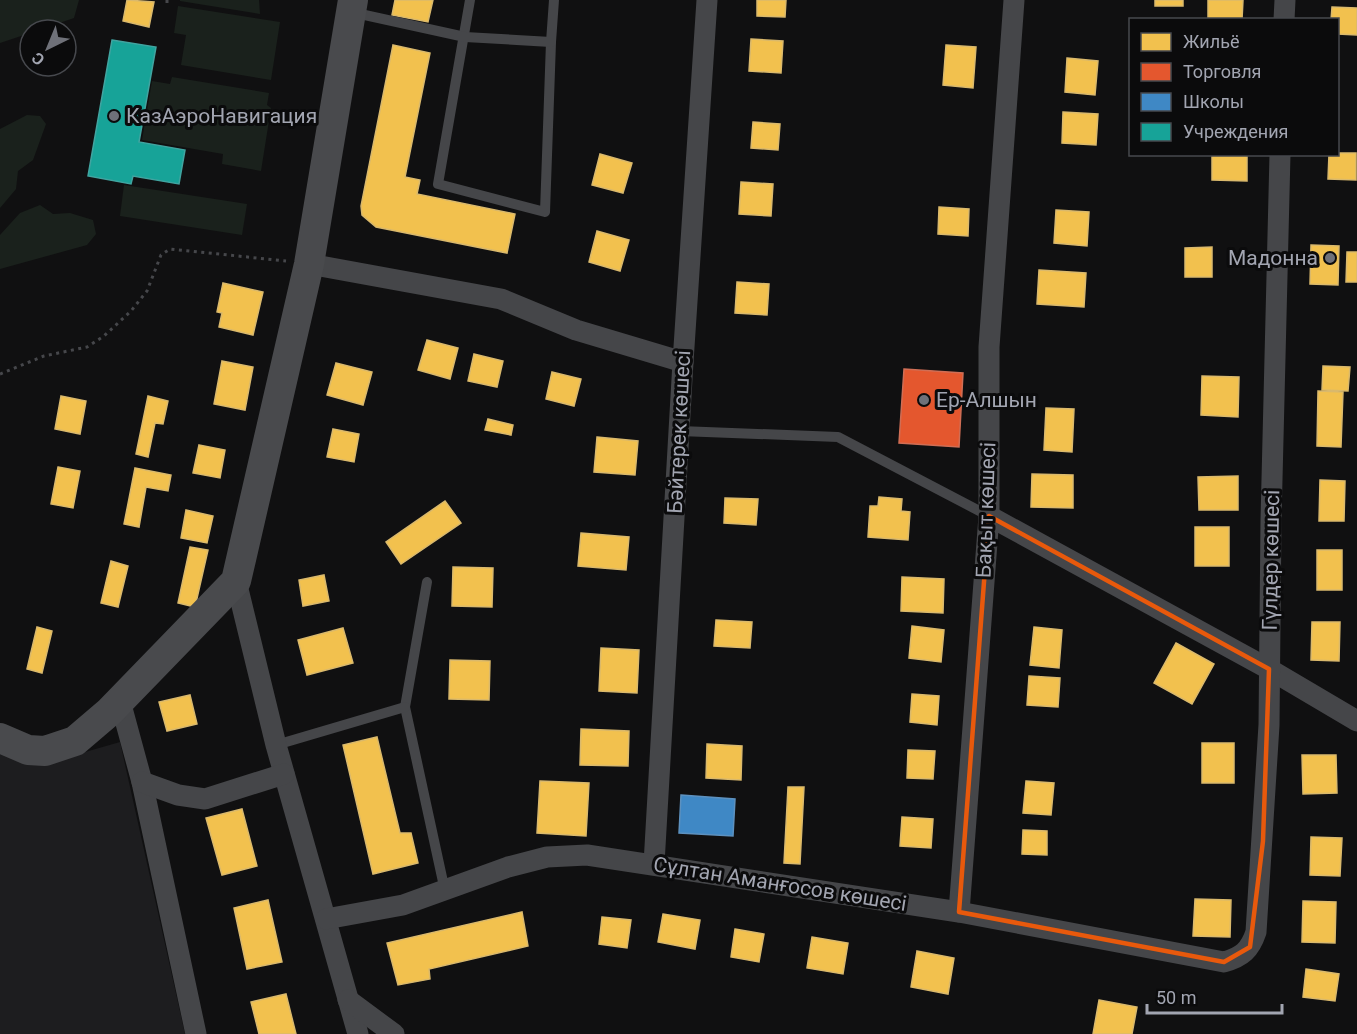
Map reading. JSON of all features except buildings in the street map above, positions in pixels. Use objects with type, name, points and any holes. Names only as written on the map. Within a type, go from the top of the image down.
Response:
[{"type":"street","name":"Бәйтерек көшесі","points":[[654,864],[707,0]]},
{"type":"street","name":"Бақыт көшесі","points":[[959,912],[989,516],[989,347],[1014,0]]},
{"type":"street","points":[[1284,18],[1285,0]]},
{"type":"street","points":[[352,6],[309,264],[236,581],[276,745],[358,1034]]},
{"type":"street","name":"Гүлдер көшесі","points":[[1238,958],[1251,947],[1256,932],[1267,781],[1280,156]]},
{"type":"street","points":[[309,264],[501,299],[576,330],[683,362]]},
{"type":"street","points":[[989,516],[1269,669],[1357,721]]},
{"type":"street","points":[[0,738],[28,750],[45,751],[60,748],[87,733],[236,581]]},
{"type":"street","points":[[120,701],[142,783],[196,1034]]},
{"type":"street","points":[[142,783],[178,795],[206,799],[285,774]]},
{"type":"street","name":"Сұлтан Аманғосов көшесі","points":[[326,919],[386,909],[445,891],[508,867],[547,857],[587,855],[959,912],[1224,962],[1238,958]]},
{"type":"street","points":[[348,1000],[394,1034]]},
{"type":"lane","points":[[470,0],[438,184],[545,212],[554,0]]},
{"type":"lane","points":[[352,6],[465,38],[551,42]]},
{"type":"lane","points":[[680,431],[838,437],[989,516]]},
{"type":"lane","points":[[427,582],[405,707],[445,891]]},
{"type":"lane","points":[[276,745],[405,707]]},
{"type":"path","points":[[0,374],[44,356],[87,347],[104,336],[147,291],[161,255],[170,249],[309,264]]},
{"type":"highlighted area","points":[[989,516],[1269,669],[1263,841],[1250,947],[1224,962],[959,912]]},
{"type":"shaded area","points":[[0,0],[79,0],[74,18],[18,18],[18,37],[0,43]]},
{"type":"shaded area","points":[[259,0],[260,14],[180,1]]},
{"type":"shaded area","points":[[178,6],[280,22],[271,80],[181,65],[186,35],[174,33]]},
{"type":"shaded area","points":[[172,77],[269,93],[267,105],[271,108],[261,171],[222,164],[223,154],[142,140],[152,81],[170,84]]},
{"type":"shaded area","points":[[27,115],[40,116],[46,124],[33,160],[18,171],[16,189],[0,208],[0,129]]},
{"type":"shaded area","points":[[124,185],[247,204],[242,235],[120,216]]},
{"type":"shaded area","points":[[40,205],[53,214],[70,213],[93,220],[96,234],[87,245],[0,269],[0,235],[20,213]]},
{"type":"shaded area","points":[[120,742],[185,1034],[0,1034],[0,748],[47,763]]},
{"type":"place","name":"КазАэроНавигация","points":[[114,116]]},
{"type":"place","name":"Мадонна","points":[[1330,258]]},
{"type":"place","name":"Ер-Алшын","points":[[924,400]]}]
